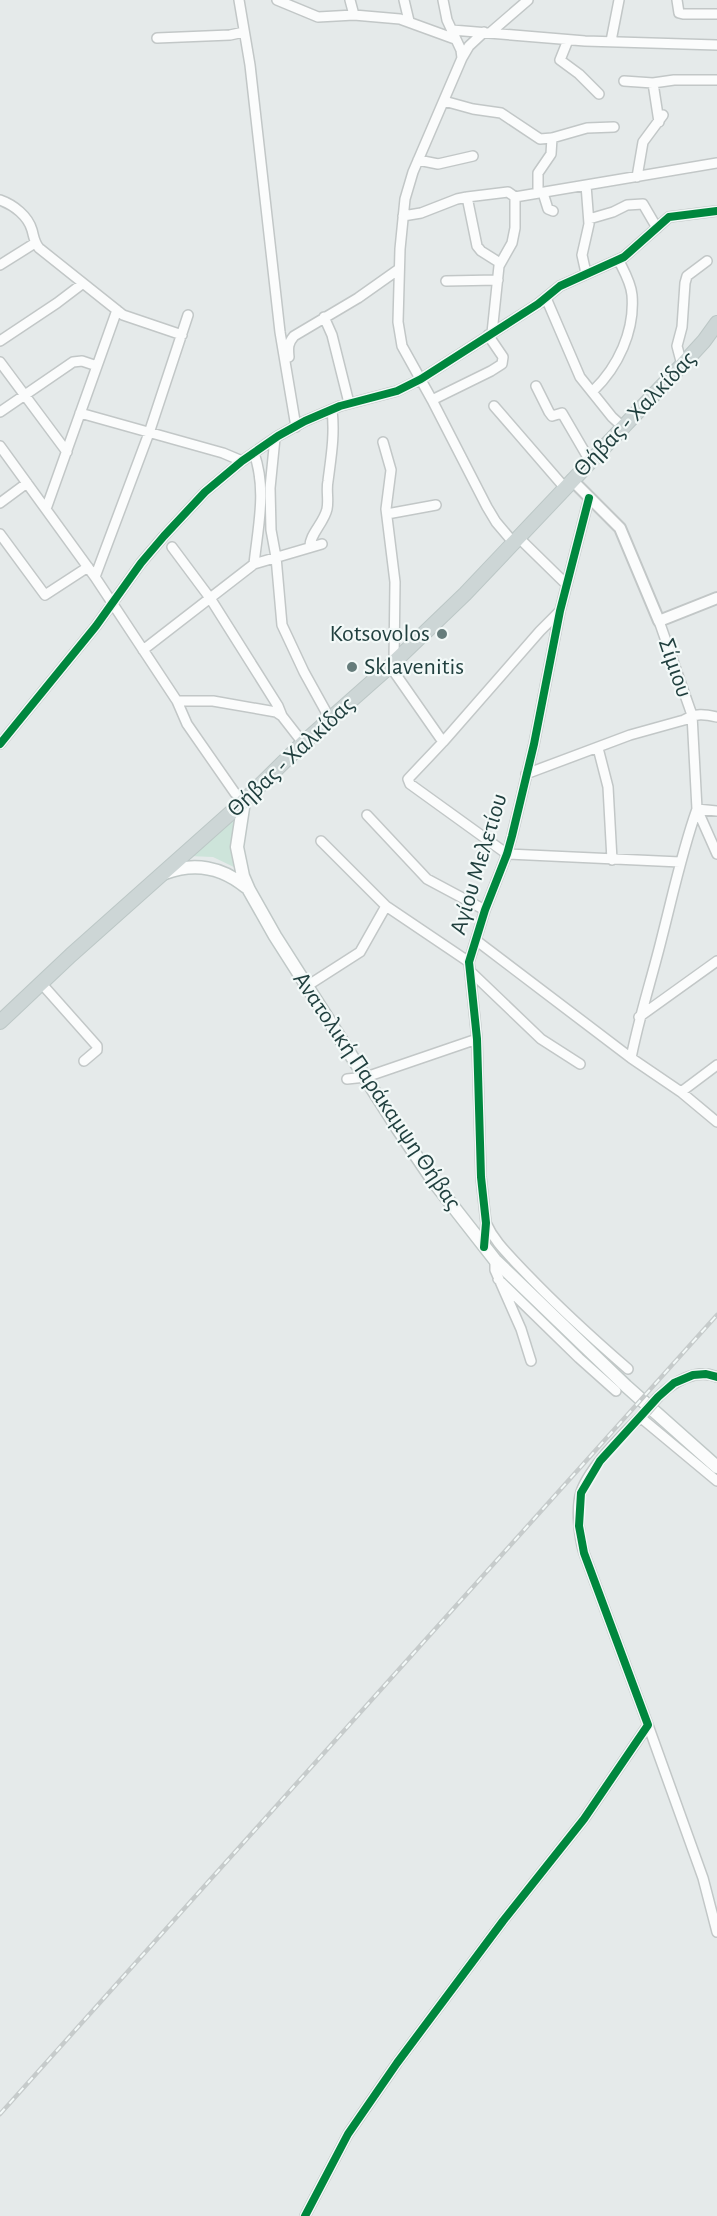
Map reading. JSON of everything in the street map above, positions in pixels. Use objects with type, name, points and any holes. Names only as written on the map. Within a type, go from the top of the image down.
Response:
[{"type":"main road","name":"Θήβας - Χαλκίδας","points":[[0,1022],[244,801],[303,743],[392,664],[465,594],[682,365],[717,323]]},
{"type":"main road","name":"Ανατολική Παράκαμψη Θήβας","points":[[244,801],[237,847],[243,876],[249,890],[275,936],[434,1182],[495,1260],[626,1386],[717,1467]]},
{"type":"main road","points":[[162,874],[184,867],[208,867],[237,879],[249,890]]},
{"type":"street","points":[[239,0],[250,65],[280,332],[298,426]]},
{"type":"street","points":[[277,0],[318,17],[354,15],[389,17],[453,34],[488,32],[568,40],[717,45]]},
{"type":"street","points":[[350,0],[354,15]]},
{"type":"street","points":[[404,0],[409,21]]},
{"type":"street","points":[[443,0],[447,20],[461,50],[462,58]]},
{"type":"street","points":[[528,0],[469,46],[410,181],[403,216],[399,268],[400,337],[408,359],[421,379],[496,522],[566,584]]},
{"type":"street","points":[[611,41],[619,0]]},
{"type":"street","points":[[677,0],[679,13],[717,14]]},
{"type":"street","points":[[157,38],[230,35],[244,32]]},
{"type":"street","points":[[568,40],[560,60],[579,74],[598,94]]},
{"type":"street","points":[[624,81],[653,83],[674,80],[717,80]]},
{"type":"street","points":[[637,177],[644,142],[661,118],[653,83]]},
{"type":"street","points":[[444,101],[473,109],[501,113],[540,139],[587,128],[614,127]]},
{"type":"street","points":[[552,138],[551,154],[538,173],[540,193],[548,209],[553,211]]},
{"type":"street","points":[[418,160],[438,164],[473,156]]},
{"type":"street","points":[[403,216],[421,213],[467,196],[508,192],[515,196],[540,193],[717,164]]},
{"type":"street","points":[[586,185],[589,219],[582,255],[586,273]]},
{"type":"street","points":[[467,196],[477,246],[500,263]]},
{"type":"street","points":[[432,400],[502,364],[503,357],[490,334],[500,263],[512,243],[515,228],[515,196]]},
{"type":"street","points":[[0,200],[24,216],[35,243],[82,284],[117,310],[134,320],[182,335]]},
{"type":"street","points":[[589,219],[627,205],[644,204],[657,228]]},
{"type":"street","points":[[0,744],[112,605],[141,563],[183,514],[242,460],[275,438],[332,410],[349,403],[386,395],[421,379],[546,298],[560,286],[586,273],[619,261],[669,218],[677,215],[717,211]]},
{"type":"street","points":[[0,265],[35,243]]},
{"type":"street","points":[[593,391],[612,370],[621,355],[632,309],[631,287],[619,261]]},
{"type":"street","points":[[682,365],[676,346],[682,327],[685,283],[687,276],[707,261]]},
{"type":"street","points":[[298,426],[288,347],[290,341],[324,317],[358,298],[399,268]]},
{"type":"street","points":[[446,281],[498,280]]},
{"type":"street","points":[[0,341],[82,284]]},
{"type":"street","points":[[546,298],[580,377],[612,417],[623,427]]},
{"type":"street","points":[[46,509],[117,310]]},
{"type":"street","points":[[95,577],[188,315]]},
{"type":"street","points":[[324,317],[332,335],[349,403]]},
{"type":"street","points":[[0,412],[73,362],[82,361],[97,366]]},
{"type":"street","points":[[0,362],[67,452]]},
{"type":"street","points":[[536,386],[552,416],[562,412],[590,461]]},
{"type":"street","points":[[495,406],[569,484],[589,498]]},
{"type":"street","points":[[310,547],[311,538],[322,523],[327,508],[327,483],[334,440],[332,410]]},
{"type":"street","points":[[80,413],[242,460]]},
{"type":"street","points":[[275,438],[270,488],[272,542],[276,557],[282,625],[330,719]]},
{"type":"street","points":[[383,442],[391,470],[387,514],[394,582],[392,664],[443,742]]},
{"type":"street","points":[[0,446],[95,577],[177,701],[187,724],[235,793],[244,801]]},
{"type":"street","points":[[254,453],[260,469],[262,498],[254,564]]},
{"type":"street","points":[[0,503],[27,483]]},
{"type":"street","name":"Αγίου Μελετίου","points":[[484,1247],[486,1223],[481,1177],[477,1039],[470,966],[485,909],[507,854],[534,744],[566,584],[589,498]]},
{"type":"street","name":"Σίμιου","points":[[589,498],[620,528],[659,621],[692,715],[697,809],[717,854]]},
{"type":"street","points":[[387,514],[436,505]]},
{"type":"street","points":[[0,534],[45,596],[88,567]]},
{"type":"street","points":[[143,650],[254,564],[322,544]]},
{"type":"street","points":[[172,547],[210,598],[282,716],[303,743]]},
{"type":"street","points":[[659,621],[717,598]]},
{"type":"street","points":[[560,611],[408,779],[411,784],[507,854],[680,862]]},
{"type":"street","points":[[177,701],[213,701],[256,708],[282,716]]},
{"type":"street","points":[[526,774],[630,735],[684,720],[692,715],[701,713],[717,717]]},
{"type":"street","points":[[598,748],[608,787],[612,860]]},
{"type":"street","points":[[631,1058],[639,1017],[662,940],[680,862],[697,809],[717,811]]},
{"type":"street","points":[[367,815],[427,879],[485,909]]},
{"type":"street","points":[[321,841],[386,906],[470,966],[541,1039],[580,1064]]},
{"type":"street","points":[[307,986],[360,952],[386,906]]},
{"type":"street","points":[[477,941],[631,1058],[681,1092],[717,1122]]},
{"type":"street","points":[[639,1017],[717,961]]},
{"type":"street","points":[[41,983],[97,1046],[97,1050],[84,1061]]},
{"type":"street","points":[[347,1079],[366,1077],[477,1039]]},
{"type":"street","points":[[681,1092],[717,1065]]},
{"type":"street","points":[[486,1223],[492,1236],[533,1280],[592,1338],[628,1369]]},
{"type":"street","points":[[495,1260],[498,1279],[521,1329],[531,1361]]},
{"type":"street","points":[[498,1279],[616,1391]]},
{"type":"street","points":[[717,1377],[706,1374],[693,1375],[674,1383],[658,1397],[600,1461],[587,1481],[581,1493],[579,1526],[584,1553],[703,1878],[717,1932]]},
{"type":"street","points":[[643,1414],[717,1481]]},
{"type":"street","points":[[305,2216],[348,2134],[397,2063],[502,1921],[584,1818],[648,1725]]},
{"type":"green space","points":[[237,814],[238,869],[213,857],[189,856]]},
{"type":"railway","points":[[0,2114],[717,1315]]},
{"type":"cycle path","points":[[0,744],[96,626],[141,563],[164,536],[205,492],[242,461],[278,436],[305,421],[340,406],[397,391],[421,379],[538,304],[560,286],[624,257],[669,217],[717,211]]},
{"type":"cycle path","points":[[484,1247],[486,1223],[481,1177],[477,1039],[469,962],[512,836],[534,744],[560,611],[589,498]]},
{"type":"cycle path","points":[[305,2216],[348,2134],[397,2063],[503,1921],[584,1819],[648,1725],[584,1553],[579,1526],[581,1493],[600,1461],[658,1397],[674,1383],[693,1375],[706,1374],[717,1377]]},
{"type":"place","name":"Kotsovolos","points":[[442,634]]},
{"type":"place","name":"Sklavenitis","points":[[352,667]]}]
